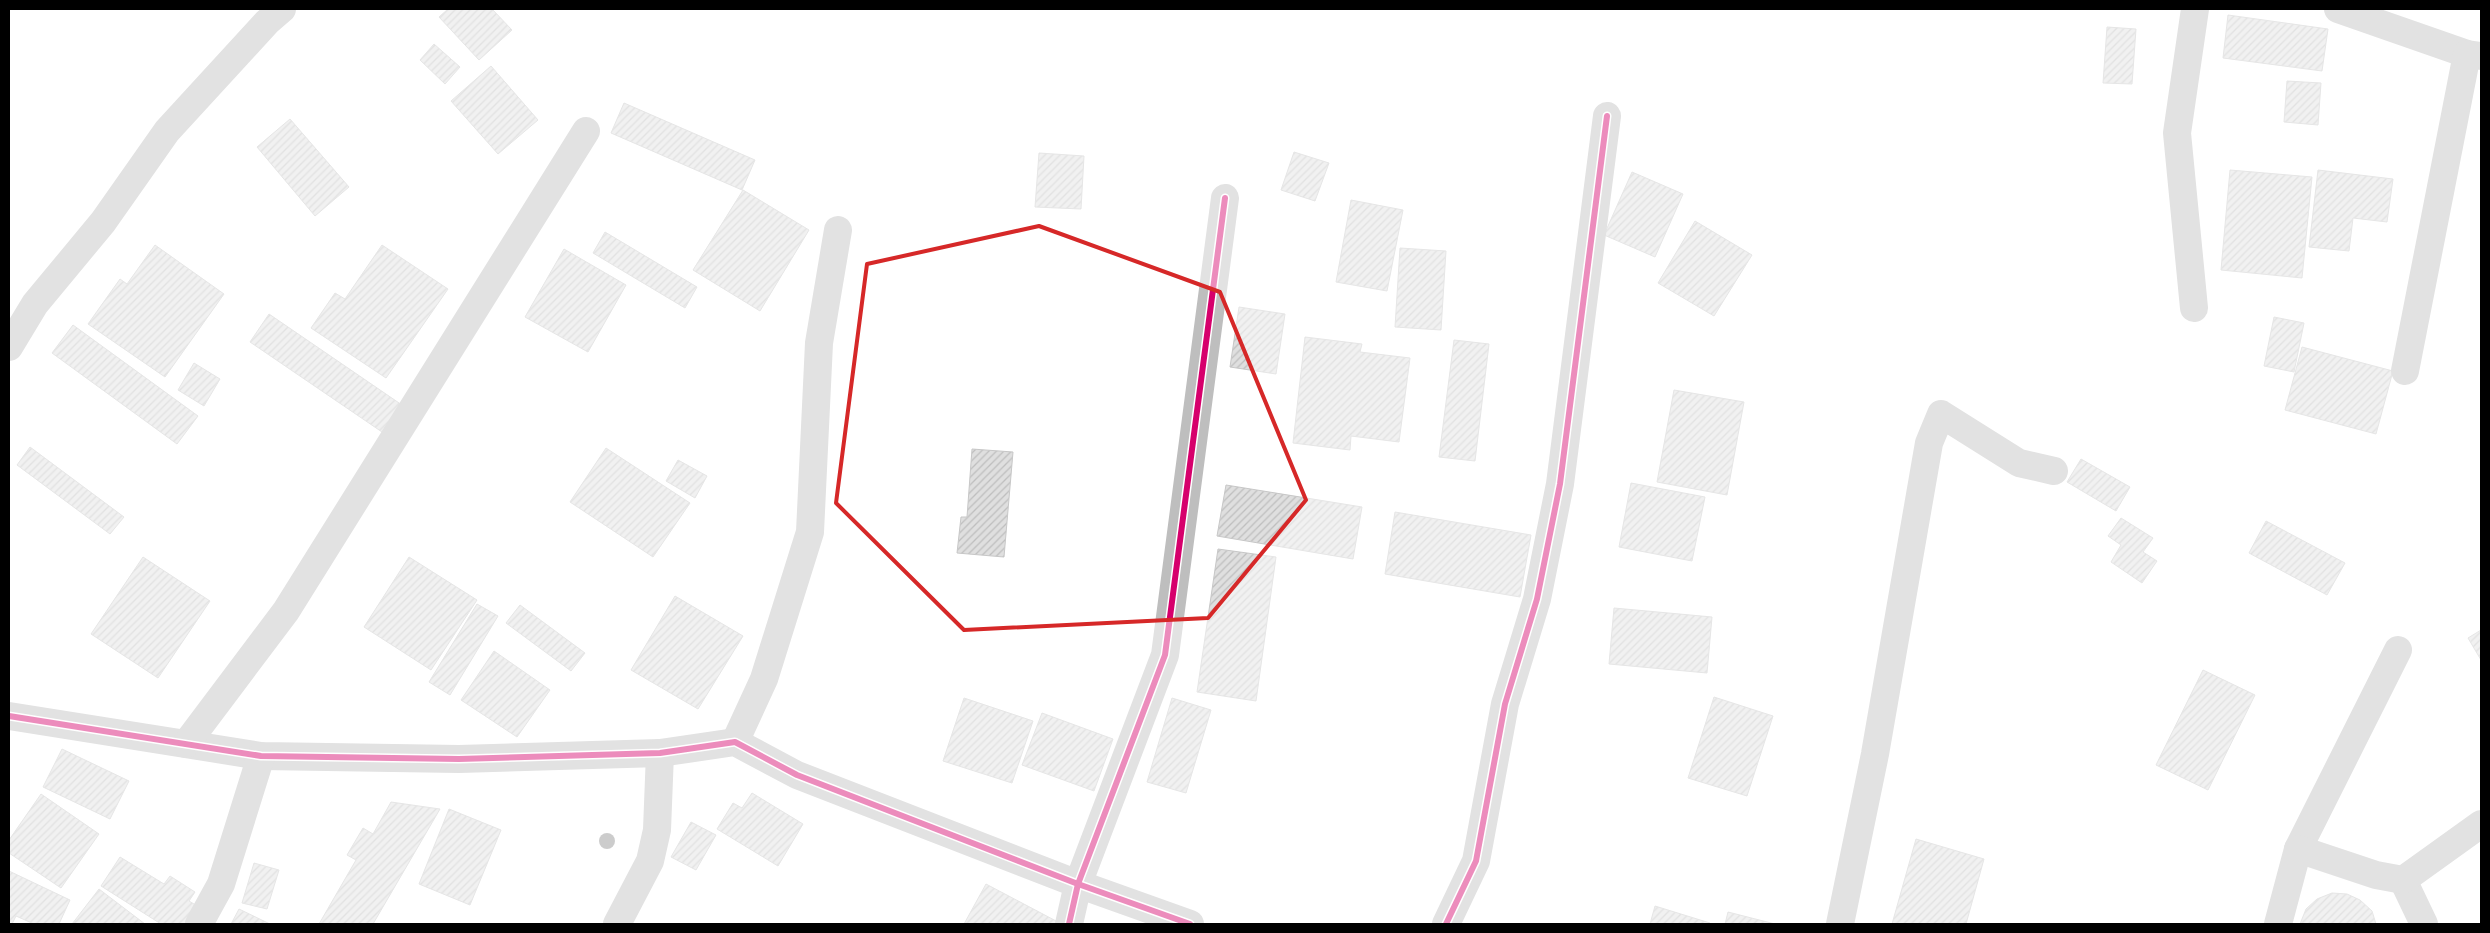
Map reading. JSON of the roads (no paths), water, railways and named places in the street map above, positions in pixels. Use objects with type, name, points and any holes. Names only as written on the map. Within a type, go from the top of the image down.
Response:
[{"type":"street","points":[[9,347],[35,304],[103,222],[167,131],[267,22],[282,9]]},
{"type":"street","points":[[2194,308],[2177,133],[2195,9]]},
{"type":"street","points":[[2338,9],[2474,55],[2405,371]]},
{"type":"street","points":[[1446,924],[1476,861],[1505,704],[1536,599],[1560,484],[1607,116]]},
{"type":"street","points":[[186,744],[286,611],[586,131]]},
{"type":"street","points":[[1069,924],[1078,884],[1165,655],[1224,198]]},
{"type":"street","points":[[735,742],[764,679],[810,532],[820,343],[838,230]]},
{"type":"street","points":[[1840,924],[1875,754],[1929,443],[1942,414],[2019,464],[2054,471]]},
{"type":"street","points":[[2278,924],[2298,849],[2398,650]]},
{"type":"street","points":[[9,716],[261,756],[459,759],[660,753],[735,742],[797,775],[1078,884],[1190,924]]},
{"type":"street","points":[[626,921],[650,860],[657,830],[660,753]]},
{"type":"street","points":[[199,924],[221,884],[261,756]]},
{"type":"street","points":[[2298,849],[2376,875],[2403,880],[2481,824]]},
{"type":"street","points":[[2403,880],[2424,924]]}]
